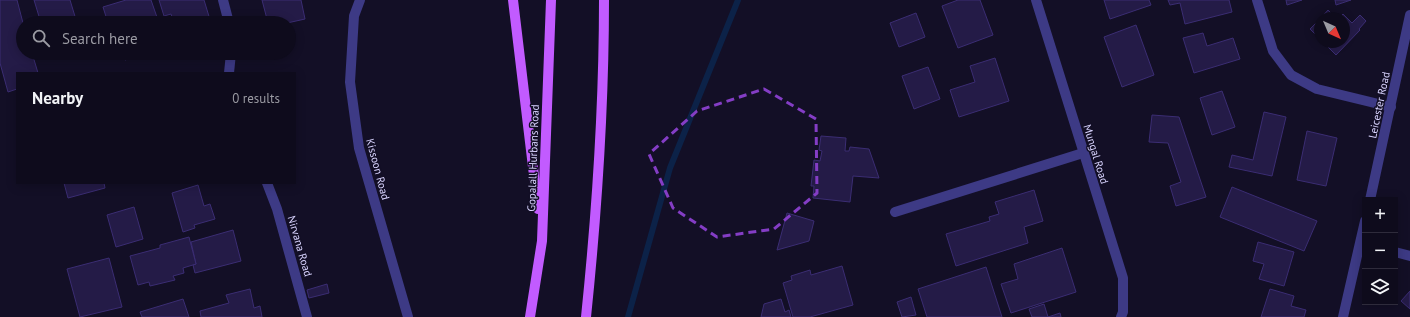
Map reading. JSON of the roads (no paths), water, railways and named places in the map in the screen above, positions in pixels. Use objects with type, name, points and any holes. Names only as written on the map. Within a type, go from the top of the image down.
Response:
[{"type":"main road","points":[[513,0],[542,240]]},
{"type":"main road","name":"Gopalall Hurbans Road","points":[[530,317],[542,240],[551,0]]},
{"type":"main road","points":[[586,317],[596,218],[601,144],[604,0]]},
{"type":"street","points":[[222,0],[227,16]]},
{"type":"street","name":"Kissoon Road","points":[[360,0],[354,16],[350,82],[359,148],[408,317]]},
{"type":"street","name":"Mungal Road","points":[[1036,0],[1123,278],[1123,312],[1121,317]]},
{"type":"street","points":[[1257,0],[1273,51],[1291,75],[1317,89],[1391,107]]},
{"type":"street","name":"Leicester Road","points":[[1371,197],[1410,15]]},
{"type":"street","points":[[229,72],[230,60]]},
{"type":"street","points":[[895,212],[1083,153]]},
{"type":"street","name":"Nirvana Road","points":[[267,184],[277,209],[307,317]]},
{"type":"street","points":[[1343,317],[1362,245]]},
{"type":"street","points":[[1398,253],[1410,256]]},
{"type":"waterway","points":[[628,317],[670,168],[738,0]]}]
